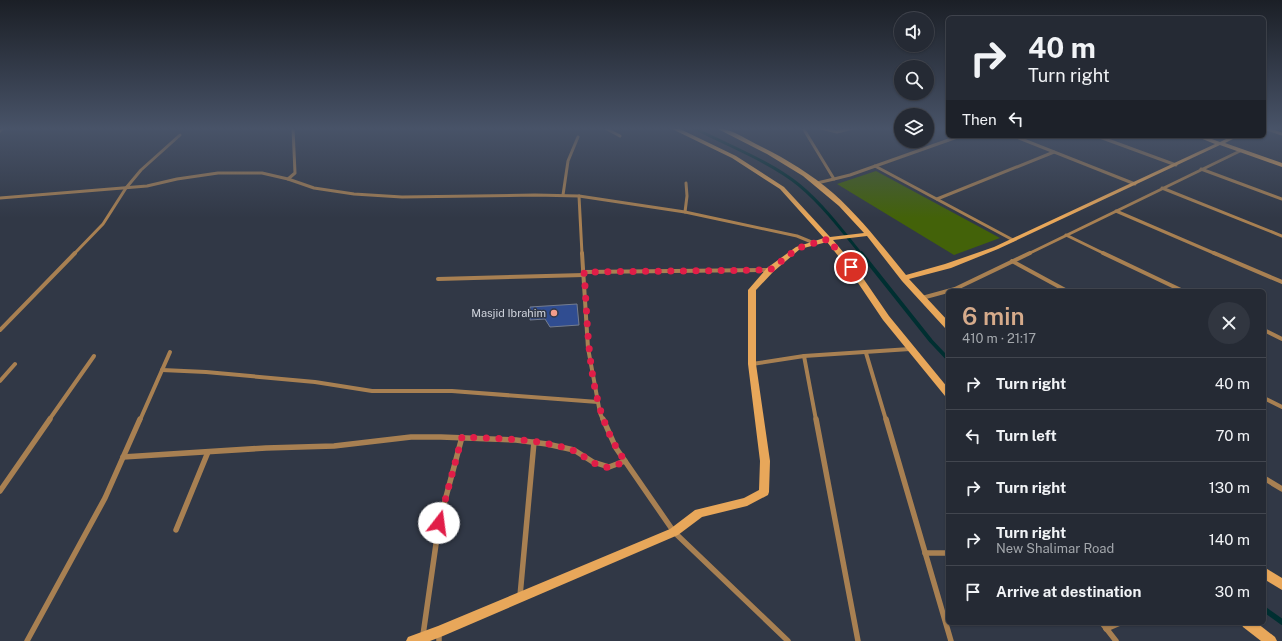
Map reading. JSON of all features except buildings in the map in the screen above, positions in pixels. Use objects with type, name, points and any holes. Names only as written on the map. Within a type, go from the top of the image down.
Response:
[{"type":"street","points":[[0,330],[103,224],[126,188],[141,170],[154,158]]},
{"type":"street","points":[[288,179],[295,173],[294,158]]},
{"type":"street","points":[[563,195],[569,158]]},
{"type":"street","points":[[735,158],[782,188],[830,238],[886,318],[946,392]]},
{"type":"street","points":[[778,158],[817,183],[846,208],[921,298],[946,324]]},
{"type":"street","points":[[821,158],[834,180]]},
{"type":"street","points":[[817,183],[834,180],[898,158]]},
{"type":"street","points":[[937,199],[1040,158]]},
{"type":"street","points":[[1070,158],[1135,184]]},
{"type":"street","points":[[1157,158],[1176,165]]},
{"type":"street","points":[[905,278],[948,266],[1013,240],[1190,158]]},
{"type":"street","points":[[958,289],[1012,261],[1225,158]]},
{"type":"street","points":[[1261,158],[1282,165]]},
{"type":"street","points":[[875,166],[1013,240]]},
{"type":"street","points":[[1201,169],[1282,199]]},
{"type":"street","points":[[0,198],[147,186],[218,172],[262,173],[288,179],[314,188],[354,194],[402,197],[579,196],[685,212],[797,236],[814,243]]},
{"type":"street","points":[[685,212],[687,196],[686,183]]},
{"type":"street","points":[[1162,188],[1282,236]]},
{"type":"street","points":[[579,196],[588,348],[600,413],[616,448],[674,532],[788,641]]},
{"type":"street","points":[[1116,211],[1282,282]]},
{"type":"street","points":[[412,641],[423,638],[439,637],[519,598],[674,532],[700,513],[748,502],[764,492],[765,461],[752,364],[752,290],[770,270],[798,248],[830,238],[869,234]]},
{"type":"street","points":[[1066,235],[1179,289]]},
{"type":"street","points":[[1012,261],[1062,289]]},
{"type":"street","points":[[438,279],[770,270]]},
{"type":"street","points":[[921,298],[946,292]]},
{"type":"street","points":[[1266,331],[1282,339]]},
{"type":"street","points":[[752,364],[804,356],[910,349]]},
{"type":"street","points":[[27,641],[105,498],[170,352]]},
{"type":"street","points":[[866,352],[946,624]]},
{"type":"street","points":[[0,491],[94,356]]},
{"type":"street","points":[[804,356],[858,641]]},
{"type":"street","points":[[0,381],[15,364]]},
{"type":"street","points":[[162,370],[206,372],[315,382],[372,391],[452,391],[598,402]]},
{"type":"street","points":[[1266,399],[1282,407]]},
{"type":"street","points":[[123,457],[266,448],[334,446],[411,437],[462,437],[547,444],[574,450],[593,462],[609,467],[625,461]]},
{"type":"street","points":[[423,638],[439,523],[462,437]]},
{"type":"street","points":[[519,598],[534,442]]},
{"type":"street","points":[[176,530],[208,452]]},
{"type":"street","points":[[1266,479],[1282,489]]},
{"type":"street","points":[[925,553],[946,553]]},
{"type":"street","points":[[1266,573],[1282,585]]},
{"type":"street","points":[[946,625],[951,641]]},
{"type":"street","points":[[1103,625],[1116,641]]},
{"type":"street","points":[[1106,629],[1115,625]]},
{"type":"street","points":[[1250,625],[1271,641]]},
{"type":"green space","points":[[876,171],[1000,238],[954,255],[837,184]]},
{"type":"waterway","points":[[756,158],[788,177],[808,193],[824,209],[861,254]]},
{"type":"waterway","points":[[861,253],[931,341],[946,357]]},
{"type":"waterway","points":[[1266,610],[1282,622]]},
{"type":"place","name":"Masjid Ibrahim","points":[[554,313]]},
{"type":"route","points":[[439,523],[462,437],[516,440],[547,444],[574,450],[593,462],[609,467],[625,461],[616,448],[600,413],[588,348],[584,272],[770,270],[798,248],[828,239],[851,267]]}]
